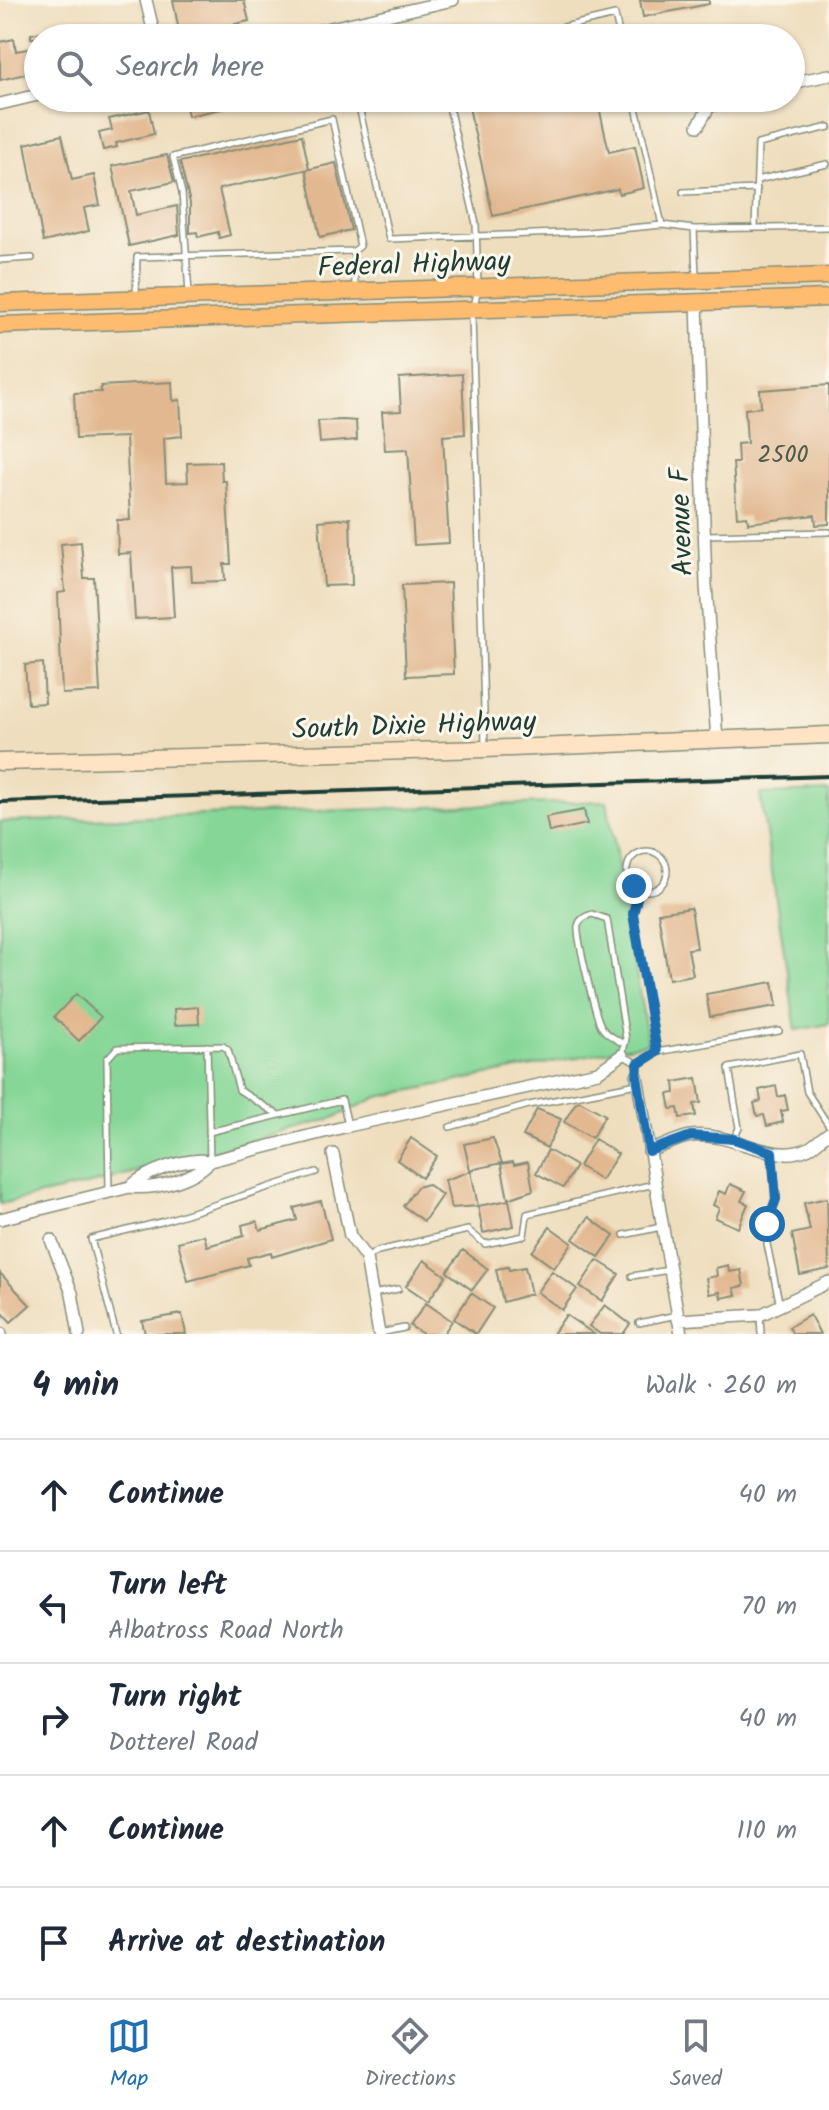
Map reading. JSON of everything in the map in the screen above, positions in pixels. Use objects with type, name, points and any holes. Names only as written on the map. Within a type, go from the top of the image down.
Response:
[{"type":"main road","name":"Federal Highway","points":[[0,303],[829,276]]},
{"type":"main road","name":"Federal Highway","points":[[0,325],[829,298]]},
{"type":"street","points":[[146,0],[152,24]]},
{"type":"street","points":[[348,24],[453,0]]},
{"type":"street","points":[[805,80],[829,75]]},
{"type":"street","points":[[0,104],[24,98]]},
{"type":"street","points":[[698,126],[706,112]]},
{"type":"street","name":"Avenue F","points":[[697,302],[704,535],[717,740]]},
{"type":"street","name":"South Dixie Highway","points":[[0,762],[485,749],[829,735]]},
{"type":"street","points":[[0,1219],[130,1187],[144,1189],[178,1180],[202,1170],[210,1161],[348,1126],[598,1072],[623,1049]]},
{"type":"street","points":[[638,1075],[681,1334]]},
{"type":"street","points":[[649,1151],[691,1136],[734,1139],[772,1152],[790,1154],[809,1148],[829,1133]]},
{"type":"street","points":[[333,1154],[350,1236],[366,1258],[379,1334]]},
{"type":"street","points":[[51,1240],[72,1293],[79,1334]]},
{"type":"street","points":[[678,1317],[760,1315],[829,1282]]},
{"type":"lane","points":[[577,24],[615,15],[617,24]]},
{"type":"lane","points":[[360,112],[389,239],[588,232],[662,225],[694,229],[829,227]]},
{"type":"lane","points":[[450,112],[476,235],[478,287],[472,309],[485,749]]},
{"type":"lane","points":[[637,112],[662,225]]},
{"type":"lane","points":[[136,298],[137,257],[185,255],[354,251],[360,246],[332,119],[173,157],[182,193],[185,255],[190,296],[204,318]]},
{"type":"lane","points":[[755,228],[758,144],[829,127]]},
{"type":"lane","points":[[757,180],[827,164]]},
{"type":"lane","points":[[683,192],[757,189]]},
{"type":"lane","points":[[694,229],[696,281]]},
{"type":"lane","points":[[354,251],[355,291]]},
{"type":"lane","points":[[0,260],[32,258]]},
{"type":"lane","points":[[704,535],[829,532]]},
{"type":"lane","points":[[655,852],[666,865],[664,881],[650,891],[639,890],[627,877],[627,866],[638,853],[655,852]]},
{"type":"lane","points":[[639,890],[633,914],[657,1052]]},
{"type":"lane","points":[[623,1049],[607,919],[592,914],[583,918],[578,928],[587,979],[593,989],[600,1024],[623,1049],[638,1075]]},
{"type":"lane","points":[[450,1127],[638,1075],[657,1052],[779,1031]]},
{"type":"lane","points":[[207,1046],[210,1161]]},
{"type":"lane","points":[[109,1193],[107,1059],[117,1048],[223,1046],[228,1050],[239,1090],[277,1114]]},
{"type":"lane","points":[[734,1139],[739,1128],[729,1068],[800,1054],[807,1092],[829,1126]]},
{"type":"lane","points":[[209,1132],[342,1100],[348,1126]]},
{"type":"lane","points":[[767,1224],[776,1199],[772,1152]]},
{"type":"lane","points":[[116,1334],[91,1239],[161,1222],[316,1172]]},
{"type":"lane","points":[[366,1258],[378,1251],[468,1230],[485,1244],[524,1236],[527,1214],[655,1184]]},
{"type":"lane","points":[[624,1235],[662,1227]]},
{"type":"lane","points":[[767,1244],[780,1306]]},
{"type":"lane","points":[[632,1276],[670,1270]]},
{"type":"lane","points":[[372,1295],[398,1289]]},
{"type":"lane","points":[[760,1315],[761,1334]]},
{"type":"lane","points":[[639,1323],[678,1317]]},
{"type":"lane","points":[[379,1334],[404,1328]]},
{"type":"green space","points":[[829,792],[829,1024],[796,1030],[760,794]]},
{"type":"green space","points":[[607,801],[648,1043],[378,1097],[331,1119],[87,1185],[0,1204],[0,822]]},
{"type":"building","points":[[173,0],[244,0],[249,21],[235,24],[178,24]]},
{"type":"building","points":[[640,0],[709,0],[709,4],[643,17]]},
{"type":"building","points":[[14,39],[16,51],[24,50],[24,74],[0,80],[0,42]]},
{"type":"building","points":[[149,112],[154,134],[116,143],[117,147],[103,150],[99,133],[112,130],[109,119]]},
{"type":"building","points":[[470,112],[600,112],[609,152],[635,146],[644,188],[619,194],[618,189],[493,216]]},
{"type":"building","points":[[62,135],[72,180],[94,175],[100,205],[84,208],[89,231],[43,242],[25,144]]},
{"type":"building","points":[[302,135],[309,169],[219,189],[230,235],[219,238],[218,232],[198,237],[197,232],[190,233],[190,203],[180,162]]},
{"type":"building","points":[[167,155],[174,182],[131,191],[136,215],[177,206],[179,235],[129,246],[112,166]]},
{"type":"building","points":[[336,163],[351,230],[320,237],[306,170]]},
{"type":"building","points":[[462,374],[465,434],[443,436],[449,543],[414,545],[408,449],[385,450],[382,412],[401,411],[399,378]]},
{"type":"building","points":[[172,382],[173,401],[180,400],[182,436],[164,438],[166,483],[188,482],[187,463],[221,462],[222,481],[226,481],[231,564],[224,564],[225,581],[192,582],[191,566],[171,567],[174,617],[135,619],[131,553],[118,554],[117,520],[130,520],[126,437],[76,439],[74,393],[101,392],[101,386]]},
{"type":"building","points":[[829,385],[829,524],[816,525],[815,515],[748,523],[747,516],[737,517],[733,463],[738,463],[737,444],[747,443],[745,409],[761,407],[760,390]]},
{"type":"building","points":[[318,421],[356,421],[357,440],[320,443]]},
{"type":"building","points":[[350,518],[352,585],[324,586],[319,521]]},
{"type":"building","points":[[81,542],[84,578],[94,578],[100,692],[62,694],[58,593],[65,592],[61,544]]},
{"type":"building","points":[[450,583],[454,674],[406,676],[402,585]]},
{"type":"building","points":[[43,663],[45,703],[28,704],[25,665]]},
{"type":"building","points":[[584,810],[587,824],[549,832],[546,817]]},
{"type":"building","points":[[691,908],[697,948],[688,949],[693,975],[669,979],[658,913]]},
{"type":"building","points":[[773,982],[777,1006],[710,1017],[706,994]]},
{"type":"building","points":[[76,994],[101,1017],[79,1041],[54,1017]]},
{"type":"building","points":[[198,1007],[199,1024],[175,1025],[174,1009]]},
{"type":"building","points":[[697,1078],[701,1103],[694,1104],[696,1116],[680,1118],[678,1108],[671,1109],[668,1094],[675,1093],[674,1082]]},
{"type":"building","points":[[776,1086],[778,1097],[785,1095],[788,1110],[781,1111],[783,1122],[767,1126],[764,1115],[757,1116],[754,1103],[761,1101],[759,1090]]},
{"type":"building","points":[[580,1101],[605,1115],[592,1138],[564,1122],[576,1102]]},
{"type":"building","points":[[537,1109],[561,1119],[547,1148],[523,1136]]},
{"type":"building","points":[[411,1138],[437,1156],[422,1178],[397,1160]]},
{"type":"building","points":[[493,1138],[502,1163],[470,1170],[464,1144]]},
{"type":"building","points":[[595,1139],[618,1154],[601,1180],[579,1166]]},
{"type":"building","points":[[548,1150],[576,1166],[563,1188],[536,1173]]},
{"type":"building","points":[[513,1162],[514,1165],[528,1162],[533,1190],[508,1199],[501,1164]]},
{"type":"building","points":[[471,1171],[478,1206],[451,1208],[445,1180]]},
{"type":"building","points":[[427,1184],[442,1195],[424,1221],[403,1206],[417,1187]]},
{"type":"building","points":[[730,1184],[746,1191],[741,1201],[748,1204],[738,1228],[715,1218],[719,1208],[713,1205],[719,1191],[726,1194]]},
{"type":"building","points":[[827,1198],[829,1269],[800,1275],[792,1234],[810,1230],[804,1203]]},
{"type":"building","points":[[509,1200],[514,1226],[483,1233],[478,1206]]},
{"type":"building","points":[[321,1201],[331,1239],[272,1257],[271,1252],[247,1258],[249,1265],[188,1281],[178,1242],[204,1235],[207,1246],[244,1236],[242,1225],[257,1221],[260,1230],[297,1220],[294,1208]]},
{"type":"building","points":[[589,1217],[614,1236],[599,1257],[573,1239]]},
{"type":"building","points":[[550,1227],[572,1243],[554,1268],[532,1252]]},
{"type":"building","points":[[463,1250],[488,1269],[472,1290],[447,1272]]},
{"type":"building","points":[[424,1260],[446,1276],[428,1301],[406,1286]]},
{"type":"building","points":[[597,1260],[619,1274],[602,1301],[580,1286]]},
{"type":"building","points":[[728,1265],[729,1272],[741,1270],[744,1286],[734,1288],[736,1295],[721,1298],[720,1292],[709,1294],[706,1278],[717,1276],[716,1268]]},
{"type":"building","points":[[508,1267],[509,1270],[525,1267],[531,1294],[503,1302],[496,1269]]},
{"type":"building","points":[[552,1271],[577,1289],[562,1310],[537,1292]]},
{"type":"building","points":[[0,1273],[30,1305],[11,1322],[0,1310]]},
{"type":"building","points":[[471,1293],[493,1308],[476,1334],[454,1319]]},
{"type":"building","points":[[426,1303],[452,1321],[443,1334],[423,1334],[410,1326]]},
{"type":"building","points":[[605,1305],[630,1324],[623,1334],[600,1334],[589,1326]]},
{"type":"building","points":[[182,1314],[186,1334],[145,1334],[142,1321]]},
{"type":"building","points":[[566,1315],[594,1334],[553,1334]]},
{"type":"building","points":[[810,1315],[820,1334],[793,1334],[789,1327]]},
{"type":"railway","points":[[0,802],[829,776]]},
{"type":"route","points":[[634,886],[639,890],[633,914],[657,1052],[638,1064],[637,1076],[649,1151],[691,1136],[734,1139],[772,1152],[776,1199],[767,1224]]}]
